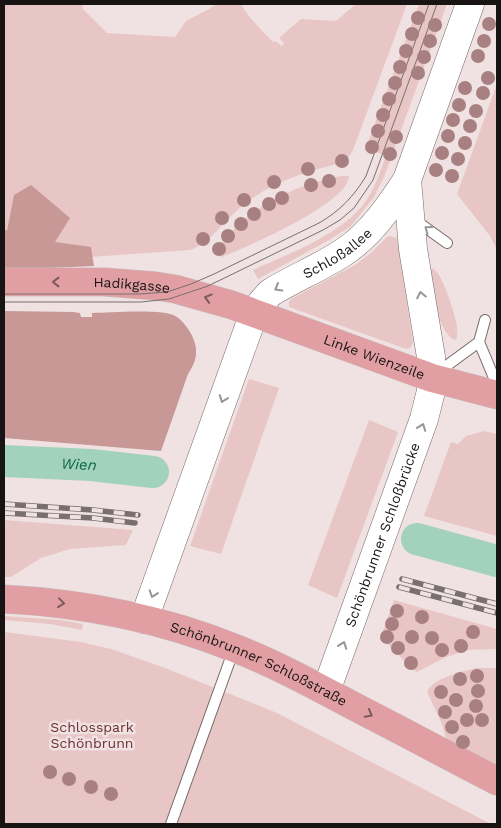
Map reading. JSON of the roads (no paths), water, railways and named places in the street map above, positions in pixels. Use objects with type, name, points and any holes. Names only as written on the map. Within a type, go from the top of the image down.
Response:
[{"type":"main road","name":"Schloßallee","points":[[254,313],[270,293],[345,251],[356,242],[376,223],[407,180],[470,4]]},
{"type":"main road","name":"Schloßallee","points":[[407,180],[409,215],[418,282],[428,336],[440,371]]},
{"type":"main road","name":"Hadikgasse","points":[[4,282],[105,282],[156,286],[190,293],[254,313]]},
{"type":"main road","name":"Linke Wienzeile","points":[[254,313],[440,371],[497,395]]},
{"type":"main road","points":[[144,620],[254,313]]},
{"type":"main road","name":"Schönbrunner Schloßbrücke","points":[[326,691],[424,419],[431,391],[440,371]]},
{"type":"main road","name":"Schönbrunner Schloßstraße","points":[[4,599],[65,604],[111,611],[234,648],[279,667],[497,781]]},
{"type":"lane","points":[[409,215],[447,242]]},
{"type":"lane","points":[[485,320],[479,342],[497,385]]},
{"type":"lane","points":[[440,371],[479,342]]},
{"type":"lane","points":[[171,824],[234,648]]},
{"type":"waterway","name":"Wien","points":[[4,461],[91,465],[153,472]]},
{"type":"waterway","name":"Wien","points":[[417,539],[497,561]]},
{"type":"tram line","points":[[4,294],[140,294],[167,292],[214,274],[327,218],[346,202],[366,176],[429,4]]},
{"type":"tram line","points":[[4,302],[141,302],[169,299],[208,286],[340,220],[354,208],[373,180],[437,4]]},
{"type":"railway","points":[[4,504],[138,515]]},
{"type":"railway","points":[[4,513],[93,518],[135,523]]},
{"type":"railway","points":[[402,579],[497,604]]},
{"type":"railway","points":[[399,587],[497,613]]},
{"type":"park label","name":"Schlosspark Schönbrunn","points":[[92,736]]}]
